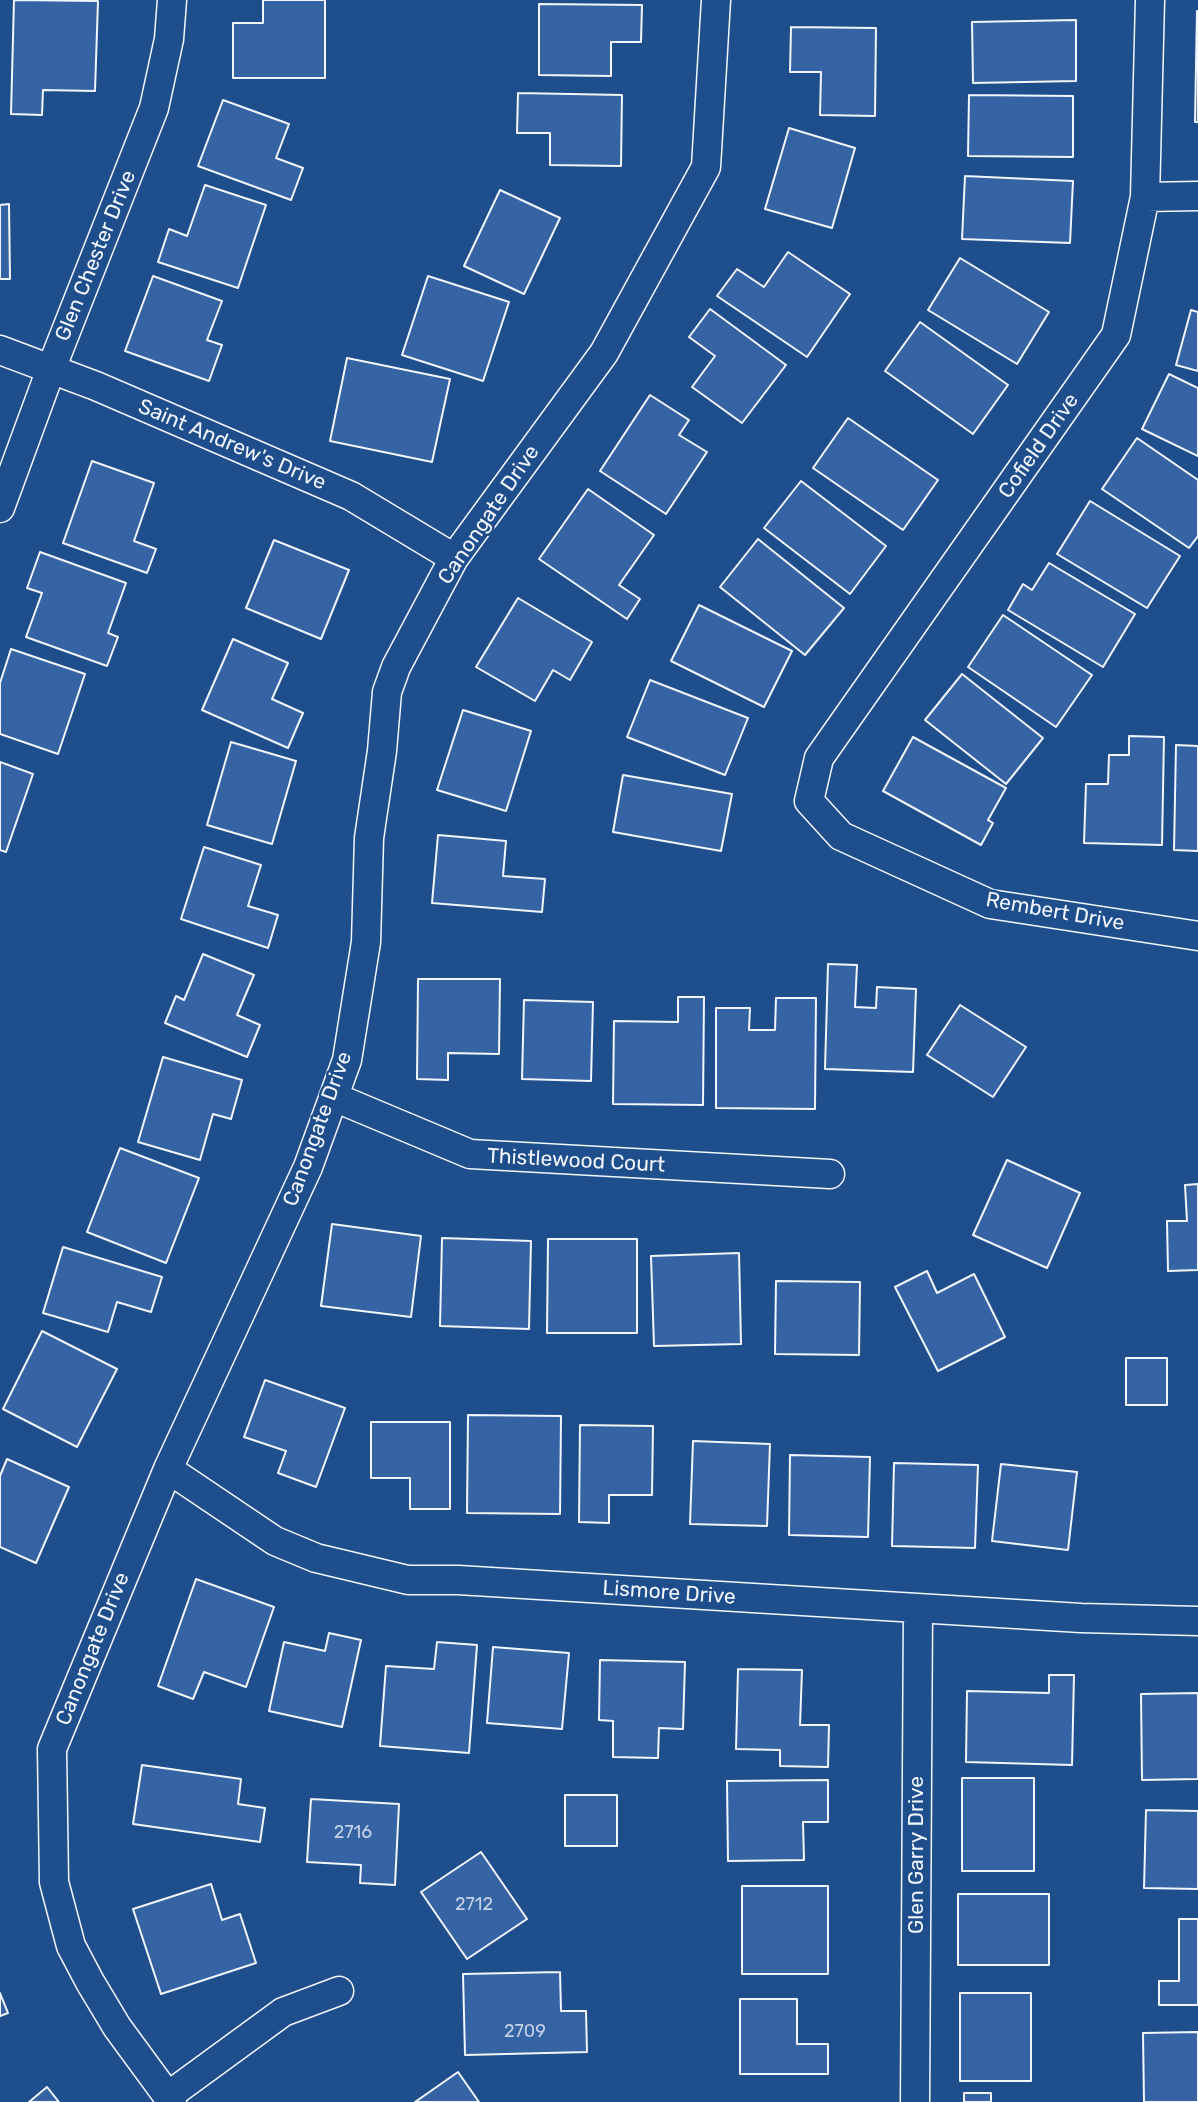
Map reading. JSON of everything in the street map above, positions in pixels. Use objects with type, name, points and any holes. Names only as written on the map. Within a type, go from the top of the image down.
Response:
[{"type":"street","name":"Glen Chester Drive","points":[[0,508],[51,369],[154,108],[169,39],[172,0]]},
{"type":"street","name":"Canongate Drive","points":[[170,2099],[117,2026],[71,1946],[54,1882],[52,1749],[168,1469],[308,1167],[347,1060],[366,942],[369,838],[382,751],[387,692],[396,667],[454,558],[604,353],[706,167],[716,0]]},
{"type":"street","name":"Cofield Drive","points":[[841,836],[809,801],[820,758],[1116,335],[1145,197],[1150,0]]},
{"type":"street","points":[[1145,197],[1198,196]]},
{"type":"street","name":"Saint Andrew's Drive","points":[[0,350],[96,386],[351,496],[454,558]]},
{"type":"street","name":"Rembert Drive","points":[[841,836],[990,904],[1198,936]]},
{"type":"street","name":"Thistlewood Court","points":[[334,1097],[470,1154],[830,1174]]},
{"type":"street","name":"Lismore Drive","points":[[168,1469],[275,1541],[316,1558],[408,1580],[458,1580],[1081,1618],[1198,1622]]},
{"type":"street","name":"Glen Garry Drive","points":[[915,2102],[918,1608]]},
{"type":"street","points":[[170,2099],[283,2012],[339,1991]]},
{"type":"building","points":[[14,0],[98,1],[95,91],[43,90],[42,115],[11,114]]},
{"type":"building","points":[[263,0],[325,0],[325,78],[233,78],[233,23],[263,23]]},
{"type":"building","points":[[539,4],[642,5],[641,42],[611,42],[611,76],[539,75]]},
{"type":"building","points":[[1197,11],[1198,122],[1195,122]]},
{"type":"building","points":[[1076,20],[1076,81],[973,83],[972,22]]},
{"type":"building","points":[[791,27],[876,28],[875,116],[820,115],[821,72],[790,72]]},
{"type":"building","points":[[518,93],[622,95],[621,166],[550,165],[550,133],[517,133]]},
{"type":"building","points":[[969,95],[1073,96],[1073,157],[968,156]]},
{"type":"building","points":[[223,100],[289,124],[276,158],[303,168],[291,200],[198,166]]},
{"type":"building","points":[[789,128],[855,148],[832,228],[765,209]]},
{"type":"building","points":[[965,176],[1073,181],[1070,243],[962,239]]},
{"type":"building","points":[[205,185],[266,205],[238,288],[158,262],[169,229],[187,236]]},
{"type":"building","points":[[500,190],[560,218],[524,294],[464,266]]},
{"type":"building","points":[[9,204],[10,279],[0,279],[0,205]]},
{"type":"building","points":[[788,252],[850,294],[807,357],[717,296],[737,269],[764,287]]},
{"type":"building","points":[[960,258],[1049,312],[1017,364],[928,310]]},
{"type":"building","points":[[153,276],[222,301],[207,340],[222,345],[209,381],[125,351]]},
{"type":"building","points":[[428,276],[509,302],[483,381],[402,355]]},
{"type":"building","points":[[710,309],[786,365],[742,423],[692,387],[715,356],[689,337]]},
{"type":"building","points":[[1191,310],[1198,312],[1198,371],[1176,365]]},
{"type":"building","points":[[920,322],[1008,385],[973,434],[885,371]]},
{"type":"building","points":[[347,358],[450,379],[432,462],[330,441]]},
{"type":"building","points":[[1169,374],[1198,388],[1198,456],[1142,429]]},
{"type":"building","points":[[650,395],[689,420],[679,435],[707,452],[666,514],[600,471]]},
{"type":"building","points":[[848,418],[938,480],[903,530],[813,468]]},
{"type":"building","points":[[1137,438],[1198,480],[1198,536],[1189,548],[1102,489]]},
{"type":"building","points":[[92,461],[154,483],[134,541],[156,549],[147,573],[63,543]]},
{"type":"building","points":[[801,481],[886,546],[850,594],[764,528]]},
{"type":"building","points":[[588,489],[654,535],[619,585],[640,599],[627,619],[539,559]]},
{"type":"building","points":[[1090,501],[1180,556],[1147,608],[1057,554]]},
{"type":"building","points":[[758,539],[844,608],[805,655],[720,587]]},
{"type":"building","points":[[274,540],[349,570],[321,639],[246,608]]},
{"type":"building","points":[[40,552],[126,583],[108,633],[118,637],[107,666],[26,637],[42,593],[27,588]]},
{"type":"building","points":[[1049,563],[1135,614],[1103,667],[1008,610],[1023,584],[1032,590]]},
{"type":"building","points":[[518,598],[592,642],[570,680],[553,670],[535,701],[476,667]]},
{"type":"building","points":[[699,605],[792,651],[764,707],[671,661]]},
{"type":"building","points":[[1003,615],[1092,675],[1056,727],[968,667]]},
{"type":"building","points":[[233,639],[288,663],[272,699],[303,713],[288,748],[202,710]]},
{"type":"building","points":[[11,649],[85,674],[58,754],[0,734],[0,683]]},
{"type":"building","points":[[962,674],[1043,738],[1006,784],[925,720]]},
{"type":"building","points":[[650,680],[748,718],[725,775],[627,737]]},
{"type":"building","points":[[463,710],[531,731],[506,811],[437,790]]},
{"type":"building","points":[[1129,736],[1164,737],[1162,845],[1084,843],[1086,784],[1108,784],[1109,755],[1129,755]]},
{"type":"building","points":[[913,737],[1006,788],[988,820],[993,823],[981,845],[883,791]]},
{"type":"building","points":[[231,742],[296,761],[272,844],[207,825]]},
{"type":"building","points":[[1176,745],[1198,746],[1198,851],[1174,850]]},
{"type":"building","points":[[0,762],[33,774],[6,852],[0,850]]},
{"type":"building","points":[[623,775],[732,794],[721,851],[613,832]]},
{"type":"building","points":[[438,835],[506,841],[503,876],[545,879],[542,912],[432,903]]},
{"type":"building","points":[[204,847],[261,865],[248,906],[278,915],[268,948],[181,919]]},
{"type":"building","points":[[203,954],[254,975],[237,1015],[260,1025],[247,1057],[165,1023],[176,996],[184,1000]]},
{"type":"building","points":[[828,964],[857,965],[855,1007],[876,1008],[877,987],[916,989],[913,1072],[825,1069]]},
{"type":"building","points":[[418,979],[500,979],[499,1054],[448,1053],[448,1080],[417,1079]]},
{"type":"building","points":[[678,997],[704,997],[703,1105],[613,1104],[614,1021],[678,1022]]},
{"type":"building","points":[[776,998],[816,998],[815,1109],[716,1108],[716,1008],[750,1008],[749,1030],[775,1030]]},
{"type":"building","points":[[524,1000],[593,1002],[591,1081],[522,1079]]},
{"type":"building","points":[[960,1005],[1026,1047],[993,1097],[927,1055]]},
{"type":"building","points":[[163,1057],[242,1080],[231,1119],[213,1114],[200,1160],[138,1142]]},
{"type":"building","points":[[120,1148],[199,1178],[166,1263],[87,1232]]},
{"type":"building","points":[[1007,1160],[1080,1193],[1047,1268],[973,1235]]},
{"type":"building","points":[[1198,1184],[1198,1270],[1168,1271],[1167,1221],[1187,1221],[1185,1185]]},
{"type":"building","points":[[332,1224],[421,1236],[411,1317],[321,1306]]},
{"type":"building","points":[[442,1238],[531,1241],[529,1329],[440,1326]]},
{"type":"building","points":[[548,1239],[637,1239],[637,1333],[547,1333]]},
{"type":"building","points":[[63,1247],[162,1277],[151,1312],[117,1302],[108,1332],[43,1313]]},
{"type":"building","points":[[739,1253],[741,1344],[654,1346],[651,1256]]},
{"type":"building","points":[[927,1271],[937,1293],[974,1274],[1005,1337],[938,1371],[895,1287]]},
{"type":"building","points":[[776,1281],[860,1282],[859,1355],[775,1354]]},
{"type":"building","points":[[42,1331],[117,1369],[77,1447],[3,1409]]},
{"type":"building","points":[[1126,1358],[1167,1358],[1167,1405],[1126,1405]]},
{"type":"building","points":[[265,1380],[345,1408],[316,1487],[278,1473],[286,1451],[244,1437]]},
{"type":"building","points":[[468,1415],[561,1416],[560,1514],[467,1513]]},
{"type":"building","points":[[371,1422],[450,1422],[450,1509],[410,1509],[410,1478],[371,1478]]},
{"type":"building","points":[[580,1425],[653,1426],[652,1495],[609,1495],[609,1523],[579,1522]]},
{"type":"building","points":[[693,1441],[770,1444],[767,1526],[690,1524]]},
{"type":"building","points":[[790,1455],[870,1457],[868,1537],[789,1535]]},
{"type":"building","points":[[7,1459],[69,1487],[36,1563],[0,1547],[0,1476]]},
{"type":"building","points":[[894,1463],[978,1465],[975,1548],[892,1546]]},
{"type":"building","points":[[1001,1464],[1077,1472],[1068,1550],[992,1541]]},
{"type":"building","points":[[196,1579],[274,1607],[246,1687],[204,1672],[193,1699],[158,1686]]},
{"type":"building","points":[[329,1633],[361,1640],[342,1727],[269,1711],[284,1642],[325,1651]]},
{"type":"building","points":[[437,1642],[477,1645],[469,1753],[380,1746],[386,1666],[434,1669]]},
{"type":"building","points":[[493,1647],[569,1653],[562,1729],[487,1723]]},
{"type":"building","points":[[600,1660],[685,1662],[683,1729],[659,1728],[658,1758],[613,1757],[613,1721],[599,1720]]},
{"type":"building","points":[[738,1669],[802,1670],[800,1725],[829,1725],[828,1767],[780,1766],[780,1750],[736,1749]]},
{"type":"building","points":[[1049,1675],[1074,1675],[1072,1765],[966,1762],[967,1691],[1049,1693]]},
{"type":"building","points":[[1198,1693],[1198,1779],[1142,1780],[1141,1694]]},
{"type":"building","points":[[142,1765],[241,1779],[238,1804],[265,1808],[260,1842],[133,1824]]},
{"type":"building","points":[[962,1778],[1034,1778],[1034,1871],[962,1871]]},
{"type":"building","points":[[828,1780],[828,1822],[803,1822],[804,1860],[728,1861],[727,1781]]},
{"type":"building","points":[[565,1795],[617,1795],[617,1846],[565,1846]]},
{"type":"building","points":[[311,1799],[399,1804],[395,1885],[360,1883],[361,1865],[307,1862]]},
{"type":"building","points":[[1146,1810],[1198,1811],[1198,1889],[1144,1888]]},
{"type":"building","points":[[481,1852],[527,1919],[467,1959],[421,1892]]},
{"type":"building","points":[[211,1884],[222,1920],[240,1914],[256,1963],[161,1994],[133,1909]]},
{"type":"building","points":[[742,1886],[828,1886],[828,1974],[742,1974]]},
{"type":"building","points":[[958,1894],[1049,1894],[1049,1965],[958,1965]]},
{"type":"building","points":[[1179,1919],[1198,1919],[1198,2005],[1159,2005],[1159,1981],[1179,1981]]},
{"type":"building","points":[[560,1972],[561,2011],[586,2011],[587,2052],[465,2055],[463,1974]]},
{"type":"building","points":[[0,1993],[8,2013],[0,2016]]},
{"type":"building","points":[[960,1993],[1031,1993],[1031,2081],[960,2081]]},
{"type":"building","points":[[740,1999],[797,1999],[797,2044],[828,2044],[828,2074],[740,2074]]},
{"type":"building","points":[[1198,2032],[1198,2102],[1144,2102],[1143,2033]]},
{"type":"building","points":[[458,2072],[479,2102],[415,2102]]},
{"type":"building","points":[[47,2087],[59,2102],[29,2102]]},
{"type":"building","points":[[964,2093],[991,2093],[991,2102],[964,2102]]}]
